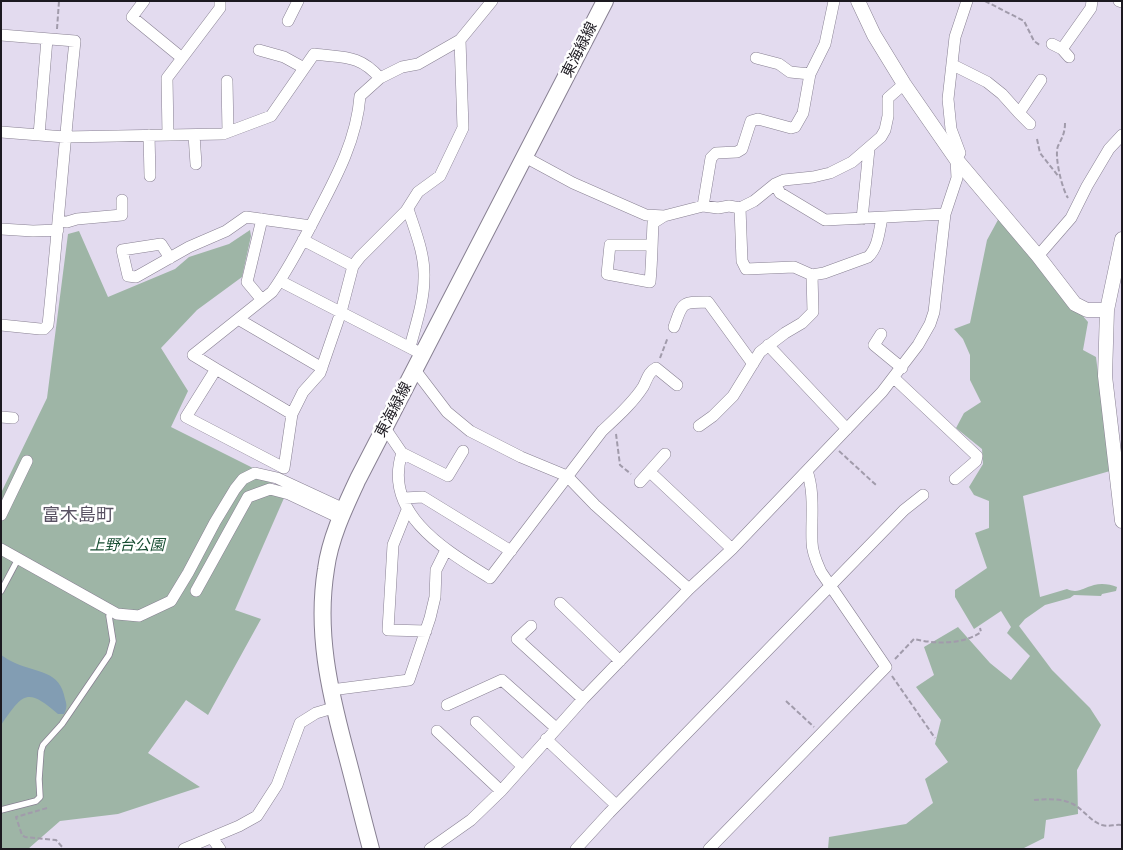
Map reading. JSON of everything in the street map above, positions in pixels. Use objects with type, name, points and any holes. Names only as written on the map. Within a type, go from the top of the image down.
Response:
[{"type":"main road","name":"東海緑線","points":[[371,849],[334,708],[324,655],[323,603],[326,568],[342,514],[415,370],[416,351],[525,157],[605,1]]},
{"type":"street","points":[[144,1],[132,17],[182,58]]},
{"type":"street","points":[[168,135],[167,78],[220,8],[220,1]]},
{"type":"street","points":[[288,21],[298,1]]},
{"type":"street","points":[[292,414],[193,356],[272,292],[280,281],[311,226],[341,166],[359,113],[360,96],[380,78],[402,67],[418,64],[460,40],[492,1]]},
{"type":"street","points":[[703,206],[711,158],[716,153],[738,152],[742,149],[751,121],[758,119],[791,128],[795,127],[803,113],[810,74],[825,44],[834,1]]},
{"type":"street","points":[[858,1],[874,35],[904,84],[956,159],[1038,256],[1075,304],[1087,310],[1107,310]]},
{"type":"street","points":[[430,849],[471,820],[501,791],[583,699],[689,589],[732,549],[847,429],[902,368],[930,324],[934,312],[945,214],[956,178],[956,159],[960,153],[951,129],[949,90],[956,37],[967,1]]},
{"type":"street","points":[[1061,50],[1092,8],[1092,1]]},
{"type":"street","points":[[1,35],[75,41],[48,325],[40,329],[1,325]]},
{"type":"street","points":[[39,135],[52,39]]},
{"type":"street","points":[[216,369],[186,417],[284,468],[292,414],[303,392],[320,373],[341,312],[353,266],[408,209],[418,192],[440,176],[463,128],[460,40]]},
{"type":"street","points":[[259,50],[284,57],[304,68]]},
{"type":"street","points":[[1,132],[65,137],[224,134],[271,116],[314,54],[358,60],[370,67],[380,78]]},
{"type":"street","points":[[756,58],[779,64],[790,72],[810,74]]},
{"type":"street","points":[[953,65],[987,82],[1002,94],[1030,124]]},
{"type":"street","points":[[1019,113],[1041,80]]},
{"type":"street","points":[[227,81],[228,132]]},
{"type":"street","points":[[525,157],[574,183],[646,216],[664,216],[703,206],[740,208],[754,201],[775,184],[784,180],[814,177],[830,173],[852,162],[869,149],[885,130],[888,116],[888,98],[904,84]]},
{"type":"street","points":[[194,134],[196,164]]},
{"type":"street","points":[[148,135],[150,176]]},
{"type":"street","points":[[1038,256],[1071,218],[1109,149],[1122,135]]},
{"type":"street","points":[[862,219],[869,149]]},
{"type":"street","points":[[775,184],[780,193],[825,220],[945,214]]},
{"type":"street","points":[[1,228],[32,231],[58,226],[77,218],[122,215],[122,200]]},
{"type":"street","points":[[740,208],[742,261],[746,269],[794,267],[812,275],[824,273],[868,257],[876,245],[882,218]]},
{"type":"street","points":[[280,281],[416,351],[424,276],[418,239],[408,209]]},
{"type":"street","points":[[652,245],[610,245],[607,274],[650,282],[652,245],[652,223],[664,216]]},
{"type":"street","points":[[170,258],[189,247],[226,231],[246,217],[311,226]]},
{"type":"street","points":[[262,219],[247,282],[262,300]]},
{"type":"street","points":[[1122,239],[1105,325],[1105,376],[1122,521]]},
{"type":"street","points":[[303,240],[353,266]]},
{"type":"street","points":[[699,426],[733,396],[760,352],[802,324],[812,312],[812,275]]},
{"type":"street","points":[[674,327],[682,306],[689,302],[708,302],[753,364]]},
{"type":"street","points":[[238,319],[322,368]]},
{"type":"street","points":[[881,334],[874,345],[902,368]]},
{"type":"street","points":[[768,345],[847,429]]},
{"type":"street","points":[[402,453],[398,464],[399,483],[407,510],[423,530],[446,550],[490,578],[602,432],[642,388],[651,371],[656,368],[678,384]]},
{"type":"street","points":[[415,370],[447,412],[470,431],[521,457],[567,476],[595,505],[689,589]]},
{"type":"street","points":[[894,378],[977,456],[976,461],[955,480]]},
{"type":"street","points":[[385,428],[402,453],[448,476],[463,451]]},
{"type":"street","points":[[640,482],[665,454]]},
{"type":"street","points":[[1,515],[27,461]]},
{"type":"street","points":[[710,849],[886,667],[821,572],[815,558],[812,543],[811,486],[807,471]]},
{"type":"street","points":[[650,472],[732,549]]},
{"type":"street","points":[[1,549],[111,611],[118,614],[139,616],[171,600],[235,489],[244,479],[255,473],[277,478],[342,514]]},
{"type":"street","points":[[196,592],[248,497],[270,489],[289,494],[342,514]]},
{"type":"street","points":[[576,849],[616,805],[831,587],[904,510],[923,494]]},
{"type":"street","points":[[404,498],[423,497],[510,551]]},
{"type":"street","points":[[407,510],[393,545],[388,630],[426,631]]},
{"type":"street","points":[[331,690],[409,680],[426,631],[435,597],[436,570],[446,550]]},
{"type":"street","points":[[560,603],[620,661]]},
{"type":"street","points":[[531,626],[516,639],[583,699]]},
{"type":"street","points":[[448,705],[502,680],[556,728]]},
{"type":"street","points":[[184,849],[239,826],[257,816],[276,785],[300,723],[316,713],[334,708]]},
{"type":"street","points":[[476,722],[522,766]]},
{"type":"street","points":[[437,731],[501,791]]},
{"type":"street","points":[[546,739],[616,805]]},
{"type":"street","points":[[212,838],[220,849]]},
{"type":"lane","points":[[1,591],[18,559]]},
{"type":"lane","points":[[1,810],[36,801],[40,797],[39,779],[44,745],[62,724],[109,655],[113,641],[109,616],[111,611]]},
{"type":"path","points":[[52,39],[59,1]]},
{"type":"path","points":[[985,1],[1024,21],[1034,41],[1040,46],[1061,50]]},
{"type":"path","points":[[1060,178],[1057,147],[1064,135],[1065,123]]},
{"type":"path","points":[[1037,139],[1040,153],[1060,178],[1069,200],[1077,206]]},
{"type":"path","points":[[656,368],[670,330],[674,327]]},
{"type":"path","points":[[614,420],[620,465],[640,482]]},
{"type":"path","points":[[832,444],[876,485]]},
{"type":"path","points":[[935,738],[886,667],[914,639],[938,643],[953,642],[977,635],[981,632],[980,628]]},
{"type":"path","points":[[786,701],[820,734]]},
{"type":"path","points":[[1034,800],[1049,798],[1066,802],[1073,804],[1091,819],[1101,824],[1108,826],[1122,825]]},
{"type":"path","points":[[47,808],[16,817],[22,835],[25,837],[56,840],[64,849]]},
{"type":"green space","points":[[999,218],[1088,322],[1083,350],[1096,357],[1110,471],[1023,496],[1040,597],[1067,589],[1077,591],[1097,584],[1117,587],[1116,591],[1102,594],[1101,596],[1074,595],[1070,598],[1045,605],[1025,619],[1019,626],[1052,670],[1090,708],[1101,725],[1077,770],[1078,814],[1046,820],[1044,838],[1022,849],[828,849],[829,837],[906,824],[933,803],[925,779],[948,762],[935,744],[941,720],[916,687],[934,675],[924,647],[958,627],[990,663],[1011,680],[1030,656],[1007,633],[1011,627],[1001,611],[974,629],[955,597],[955,590],[987,568],[975,533],[989,528],[989,501],[974,495],[969,487],[983,464],[982,449],[956,428],[964,413],[981,402],[970,380],[970,355],[963,339],[954,329],[970,323],[987,240]]},
{"type":"green space","name":"上野台公園","points":[[250,230],[251,236],[242,277],[197,310],[161,348],[188,391],[171,427],[263,473],[284,498],[235,610],[261,619],[208,715],[186,700],[148,753],[200,787],[118,814],[60,821],[28,849],[1,849],[1,493],[47,398],[68,234],[79,231],[108,297],[175,269],[189,257],[229,244]]},
{"type":"water","points":[[1,655],[15,663],[53,678],[62,690],[66,703],[64,714],[58,714],[39,700],[26,697],[15,706],[1,725]]},
{"type":"district","name":"富木島町","points":[[78,516]]}]
